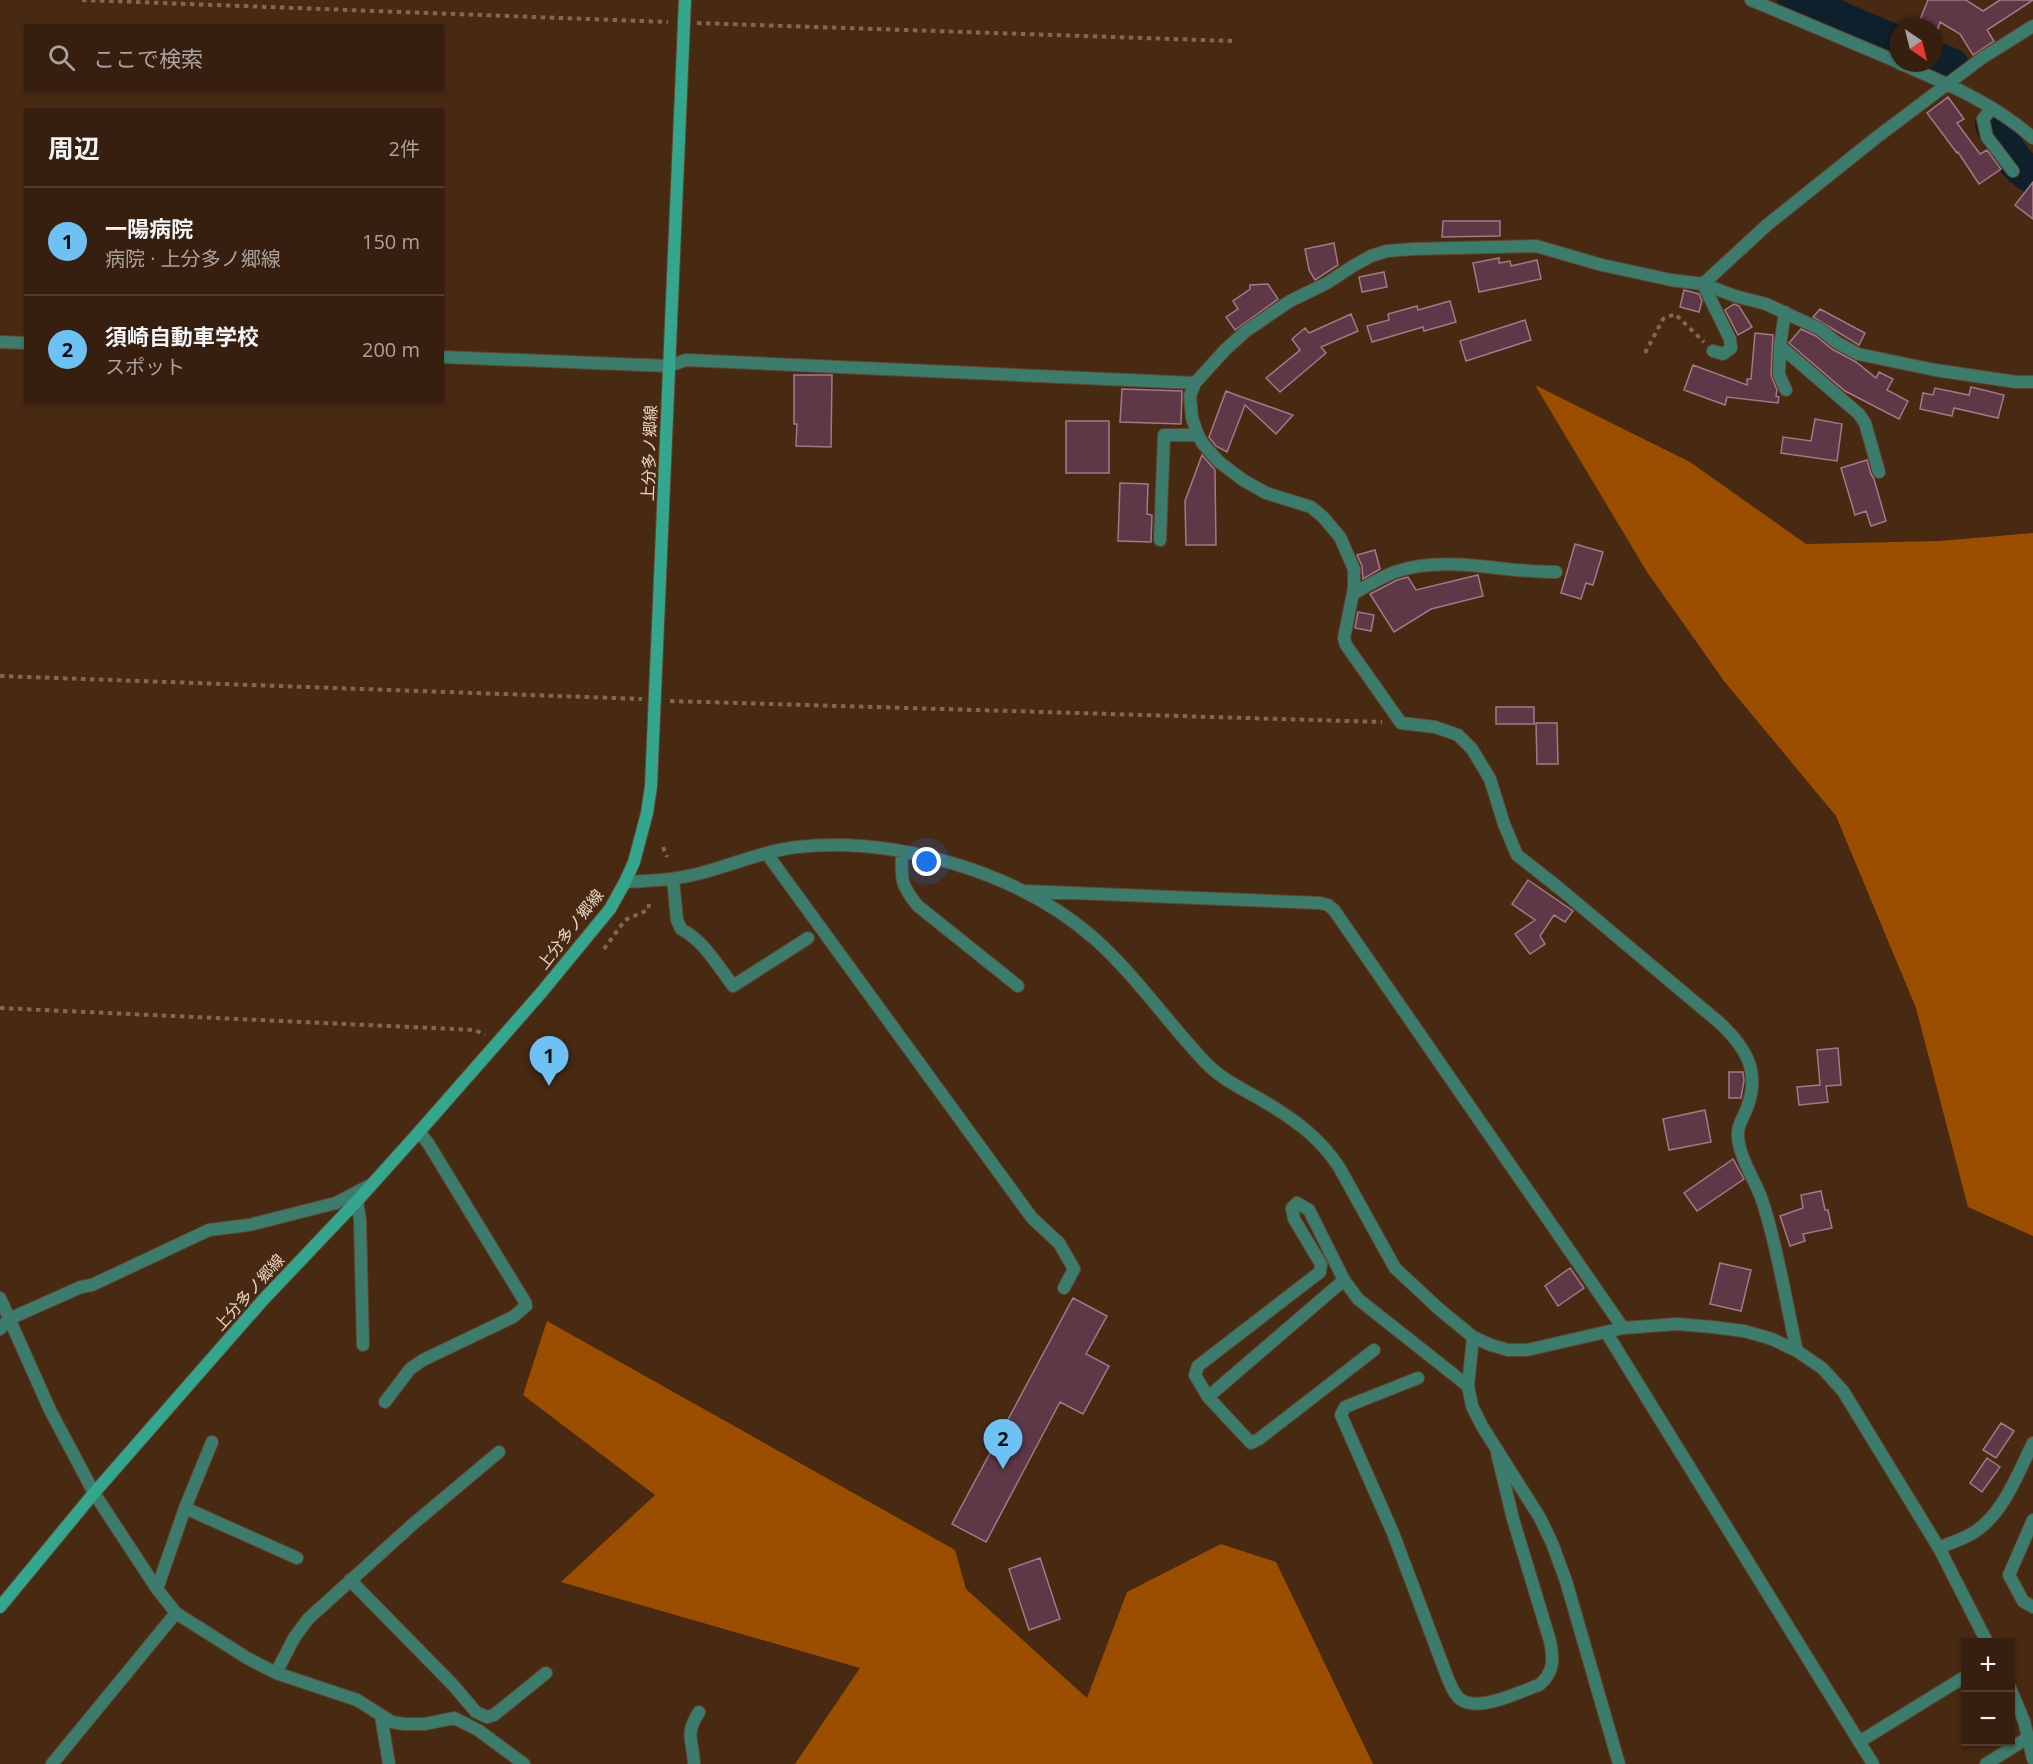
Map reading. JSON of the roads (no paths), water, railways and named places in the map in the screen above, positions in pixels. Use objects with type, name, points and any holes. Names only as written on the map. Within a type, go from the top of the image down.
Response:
[{"type":"main road","name":"上分多ノ郷線","points":[[0,1607],[94,1493],[263,1300],[374,1183],[499,1042],[610,909],[625,882],[636,854],[647,813],[651,786],[685,0]]},
{"type":"street","points":[[1751,0],[1889,59]]},
{"type":"street","points":[[1703,284],[1767,225],[1947,83],[2033,26]]},
{"type":"street","points":[[1921,72],[1947,83],[1992,108],[2033,138]]},
{"type":"street","points":[[1992,108],[1983,119],[1987,137],[2013,171]]},
{"type":"street","points":[[1797,1351],[1765,1211],[1739,1144],[1738,1124],[1748,1106],[1752,1076],[1747,1054],[1739,1041],[1603,924],[1517,855],[1504,824],[1490,779],[1472,749],[1458,735],[1435,727],[1401,723],[1346,645],[1344,638],[1353,594],[1354,569],[1340,537],[1311,507],[1266,493],[1243,480],[1219,462],[1198,435],[1192,418],[1190,396],[1196,382],[1246,331],[1290,301],[1327,283],[1353,266],[1387,251],[1536,246],[1602,265],[1671,280],[1703,284],[1735,296],[1767,304],[1820,329],[1836,342],[1858,354],[1935,370],[2016,382],[2033,382]]},
{"type":"street","points":[[1703,284],[1730,339],[1731,348],[1724,354],[1713,351]]},
{"type":"street","points":[[1785,312],[1779,375],[1786,390]]},
{"type":"street","points":[[0,342],[24,343]]},
{"type":"street","points":[[1780,346],[1859,414],[1865,423],[1879,472]]},
{"type":"street","points":[[444,357],[669,366],[686,360],[1196,382]]},
{"type":"street","points":[[1160,540],[1164,435],[1198,435]]},
{"type":"street","points":[[1353,594],[1399,571],[1427,565],[1448,564],[1556,572]]},
{"type":"street","points":[[625,882],[674,879],[795,848],[854,846],[931,857],[969,869],[1022,891],[1061,913],[1098,942],[1216,1073],[1295,1121],[1320,1141],[1339,1167],[1395,1268],[1473,1337],[1508,1350],[1527,1350],[1623,1328],[1677,1324],[1712,1327],[1744,1331],[1772,1339],[1797,1351],[1822,1368],[1843,1391],[1939,1548],[1985,1638]]},
{"type":"street","points":[[902,852],[901,880],[908,894],[918,906],[1018,986]]},
{"type":"street","points":[[767,854],[1032,1218],[1059,1243],[1074,1269],[1064,1288]]},
{"type":"street","points":[[674,879],[677,920],[681,929],[690,933],[705,948],[733,986],[808,938]]},
{"type":"street","points":[[1022,891],[1328,905],[1623,1328]]},
{"type":"street","points":[[385,1402],[410,1369],[423,1360],[513,1317],[526,1306],[428,1143],[419,1132]]},
{"type":"street","points":[[0,1329],[9,1319],[81,1287],[92,1285],[208,1230],[249,1225],[336,1203],[374,1183]]},
{"type":"street","points":[[357,1201],[360,1220],[363,1345]]},
{"type":"street","points":[[1374,1350],[1251,1443],[1208,1397],[1196,1375],[1198,1366],[1320,1272],[1321,1264],[1294,1219],[1292,1208],[1297,1203],[1309,1210],[1344,1280],[1358,1299],[1468,1386]]},
{"type":"street","points":[[1208,1397],[1344,1280]]},
{"type":"street","points":[[0,1298],[50,1410],[94,1493],[157,1589],[176,1613],[238,1653],[276,1673],[357,1700],[392,1722],[425,1724],[454,1718],[478,1730],[524,1764]]},
{"type":"street","points":[[1606,1332],[1873,1764]]},
{"type":"street","points":[[1473,1337],[1468,1386],[1472,1406],[1497,1453],[1540,1518],[1552,1543],[1566,1581],[1619,1764]]},
{"type":"street","points":[[1418,1378],[1345,1407],[1341,1415],[1393,1533],[1448,1679],[1461,1700],[1471,1704],[1483,1704],[1539,1685],[1552,1669],[1553,1656],[1550,1641],[1513,1519],[1497,1453]]},
{"type":"street","points":[[157,1589],[185,1508],[212,1442]]},
{"type":"street","points":[[1939,1548],[1975,1532],[1990,1518],[2005,1497],[2033,1443]]},
{"type":"street","points":[[276,1673],[294,1638],[308,1619],[413,1524],[499,1452]]},
{"type":"street","points":[[185,1508],[297,1558]]},
{"type":"street","points":[[2033,1520],[2009,1575],[2023,1601],[2033,1607]]},
{"type":"street","points":[[350,1580],[453,1685],[476,1712],[487,1717],[494,1715],[546,1673]]},
{"type":"street","points":[[52,1764],[176,1613]]},
{"type":"street","points":[[1859,1742],[1961,1678]]},
{"type":"street","points":[[2012,1692],[2029,1737],[2033,1760]]},
{"type":"street","points":[[470,1726],[476,1712]]},
{"type":"street","points":[[694,1764],[689,1735],[691,1724],[699,1712]]},
{"type":"street","points":[[381,1716],[389,1764]]},
{"type":"street","points":[[1986,1764],[2029,1737]]},
{"type":"waterway","points":[[1795,0],[1889,40]]},
{"type":"waterway","points":[[1943,63],[1951,66]]},
{"type":"waterway","points":[[1993,125],[2014,160],[2033,176]]},
{"type":"place","name":"一陽病院","points":[[549,1086]]},
{"type":"place","name":"須崎自動車学校","points":[[1003,1469]]}]
